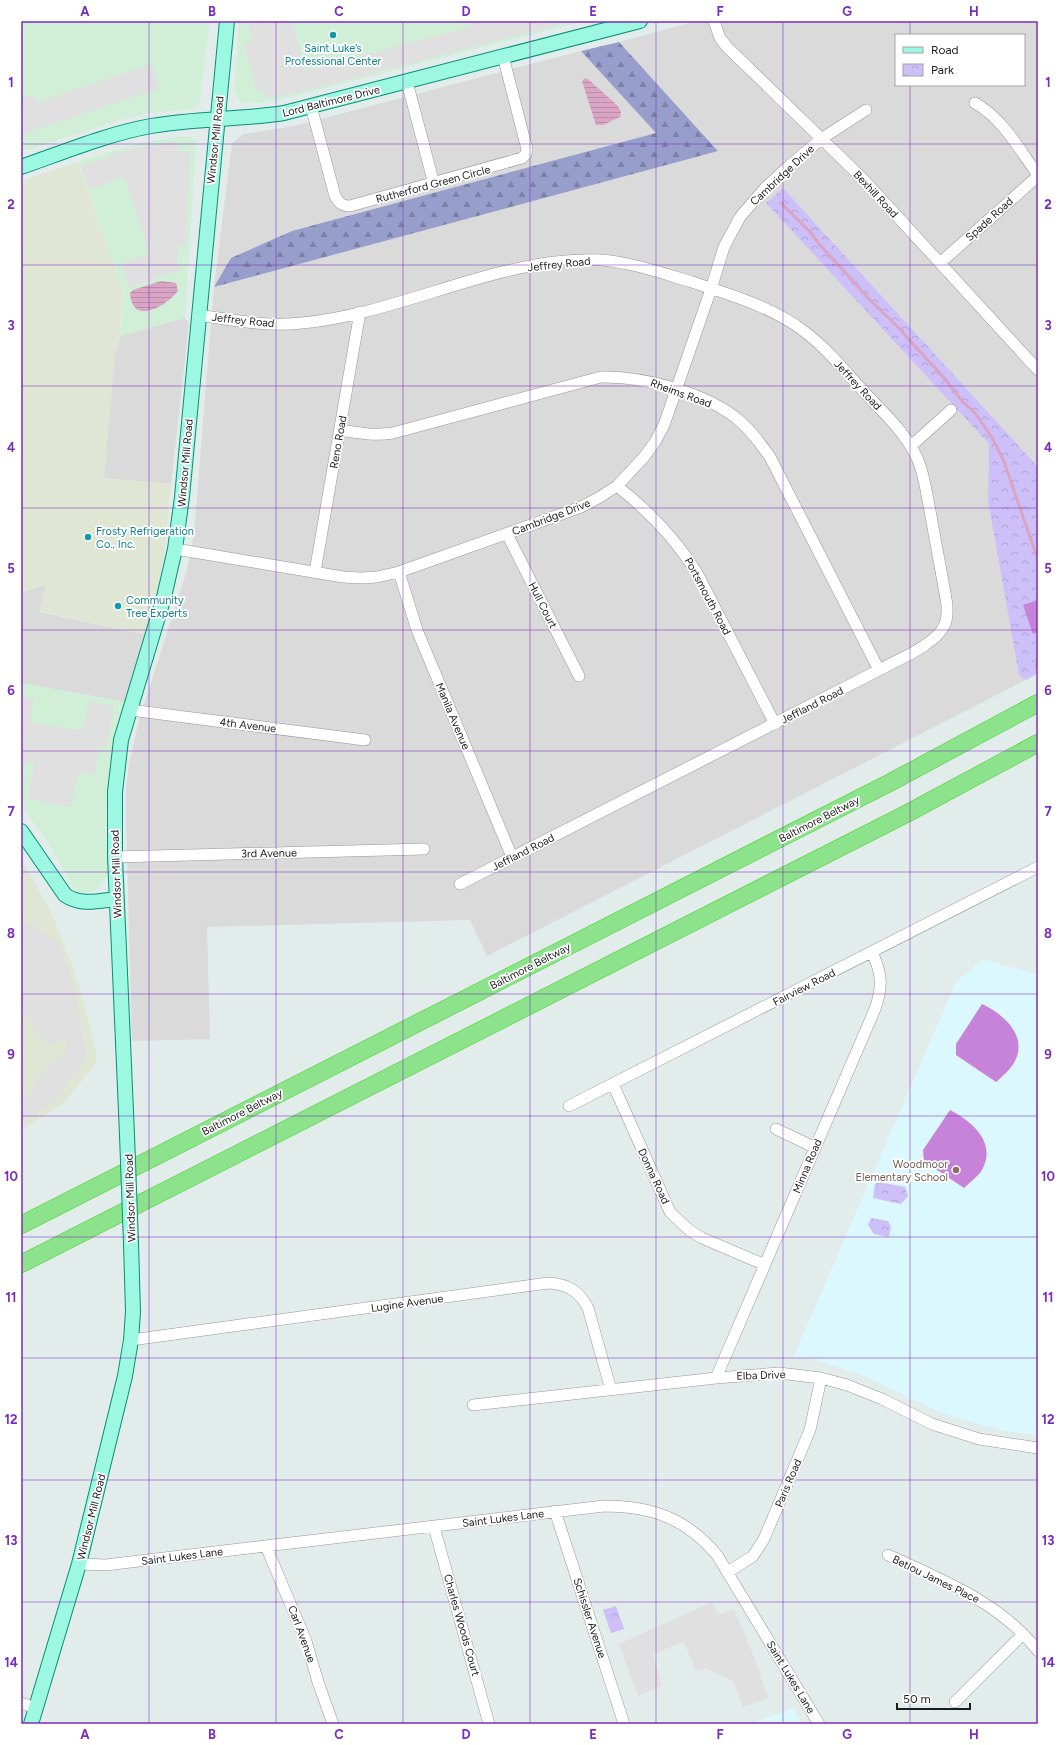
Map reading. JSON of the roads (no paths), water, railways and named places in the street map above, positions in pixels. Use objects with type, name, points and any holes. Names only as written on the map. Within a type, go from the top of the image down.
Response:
[{"type":"highway","name":"Baltimore Beltway","points":[[21,1225],[891,782],[1038,703]]},
{"type":"highway","points":[[21,1264],[906,814],[1038,743]]},
{"type":"main road","name":"Windsor Mill Road","points":[[31,1724],[79,1564],[113,1428],[131,1340],[133,1278],[132,1243],[116,899],[114,792],[121,740],[164,597],[176,549],[216,119],[227,21]]},
{"type":"main road","name":"Lord Baltimore Drive","points":[[21,167],[128,131],[180,122],[259,117],[311,106],[640,21]]},
{"type":"main road","points":[[21,830],[65,894],[72,900],[82,902],[116,899]]},
{"type":"street","name":"Bexhill Road","points":[[714,21],[720,38],[727,47],[863,179],[1038,370]]},
{"type":"street","name":"Rutherford Green Circle","points":[[311,106],[335,196],[338,202],[345,206],[350,206],[434,184],[522,158],[526,154],[527,149],[503,56]]},
{"type":"street","points":[[407,82],[434,184]]},
{"type":"street","points":[[975,103],[986,110],[1006,130],[1038,175]]},
{"type":"street","name":"Cambridge Drive","points":[[176,549],[315,572],[361,578],[377,577],[399,572],[507,534],[581,507],[600,497],[617,486],[644,457],[655,442],[664,425],[724,247],[740,217],[766,187],[821,139],[866,110]]},
{"type":"street","name":"Spade Road","points":[[940,263],[1038,175]]},
{"type":"street","name":"Jeffrey Road","points":[[198,315],[255,323],[275,324],[324,320],[360,312],[525,267],[574,260],[600,260],[627,264],[656,271],[773,311],[806,332],[824,348],[897,428],[911,446]]},
{"type":"street","name":"Reno Road","points":[[315,572],[360,312]]},
{"type":"street","name":"Rheims Road","points":[[340,430],[379,435],[601,377],[637,379],[676,389],[721,408],[740,421],[757,438],[770,456],[879,670]]},
{"type":"street","points":[[911,446],[951,410]]},
{"type":"street","name":"Jeffland Road","points":[[460,884],[879,670],[932,640],[944,626],[948,616],[947,605],[927,493],[919,463],[911,446]]},
{"type":"street","name":"Portsmouth Road","points":[[617,486],[655,518],[684,552],[697,573],[774,724]]},
{"type":"street","name":"Hull Court","points":[[507,534],[579,676]]},
{"type":"street","name":"Manila Avenue","points":[[399,572],[417,630],[512,857]]},
{"type":"street","name":"4th Avenue","points":[[130,710],[365,740]]},
{"type":"street","name":"3rd Avenue","points":[[115,857],[424,849]]},
{"type":"street","name":"Fairview Road","points":[[569,1106],[1038,867]]},
{"type":"street","name":"Minna Road","points":[[716,1378],[879,996],[880,975],[872,952]]},
{"type":"street","name":"Donna Road","points":[[612,1084],[670,1212],[689,1230],[702,1238],[765,1265]]},
{"type":"street","points":[[776,1129],[814,1147]]},
{"type":"street","name":"Lugine Avenue","points":[[131,1340],[541,1284],[560,1284],[570,1287],[578,1293],[588,1308],[611,1390]]},
{"type":"street","name":"Elba Drive","points":[[473,1405],[716,1378],[779,1373],[821,1378],[864,1391],[932,1424],[979,1439],[1038,1448]]},
{"type":"street","name":"Paris Road","points":[[728,1572],[752,1556],[764,1539],[810,1430],[821,1378]]},
{"type":"street","name":"Saint Lukes Lane","points":[[79,1564],[117,1564],[604,1506],[627,1506],[649,1510],[670,1518],[690,1529],[706,1542],[728,1572],[819,1724]]},
{"type":"street","name":"Schissler Avenue","points":[[555,1511],[624,1724]]},
{"type":"street","name":"Charles Woods Court","points":[[434,1527],[489,1724]]},
{"type":"street","name":"Carl Avenue","points":[[266,1546],[304,1634],[333,1724]]},
{"type":"street","name":"Betlou James Place","points":[[888,1555],[976,1597],[1010,1621],[1038,1651]]},
{"type":"street","points":[[955,1702],[1023,1634]]},
{"type":"street","points":[[21,1703],[36,1708]]},
{"type":"waterway","points":[[781,203],[810,232],[871,301],[900,329],[945,379],[962,401],[975,413],[991,436],[1003,459],[1038,560]]},
{"type":"waterway","points":[[1038,661],[1036,666],[1038,669]]},
{"type":"place","name":"Saint Luke’s Professional Center","points":[[333,35]]},
{"type":"place","name":"Frosty Refrigeration Co., Inc.","points":[[88,537]]},
{"type":"place","name":"Community Tree Experts","points":[[118,606]]},
{"type":"place","name":"Woodmoor Elementary School","points":[[956,1170]]}]
